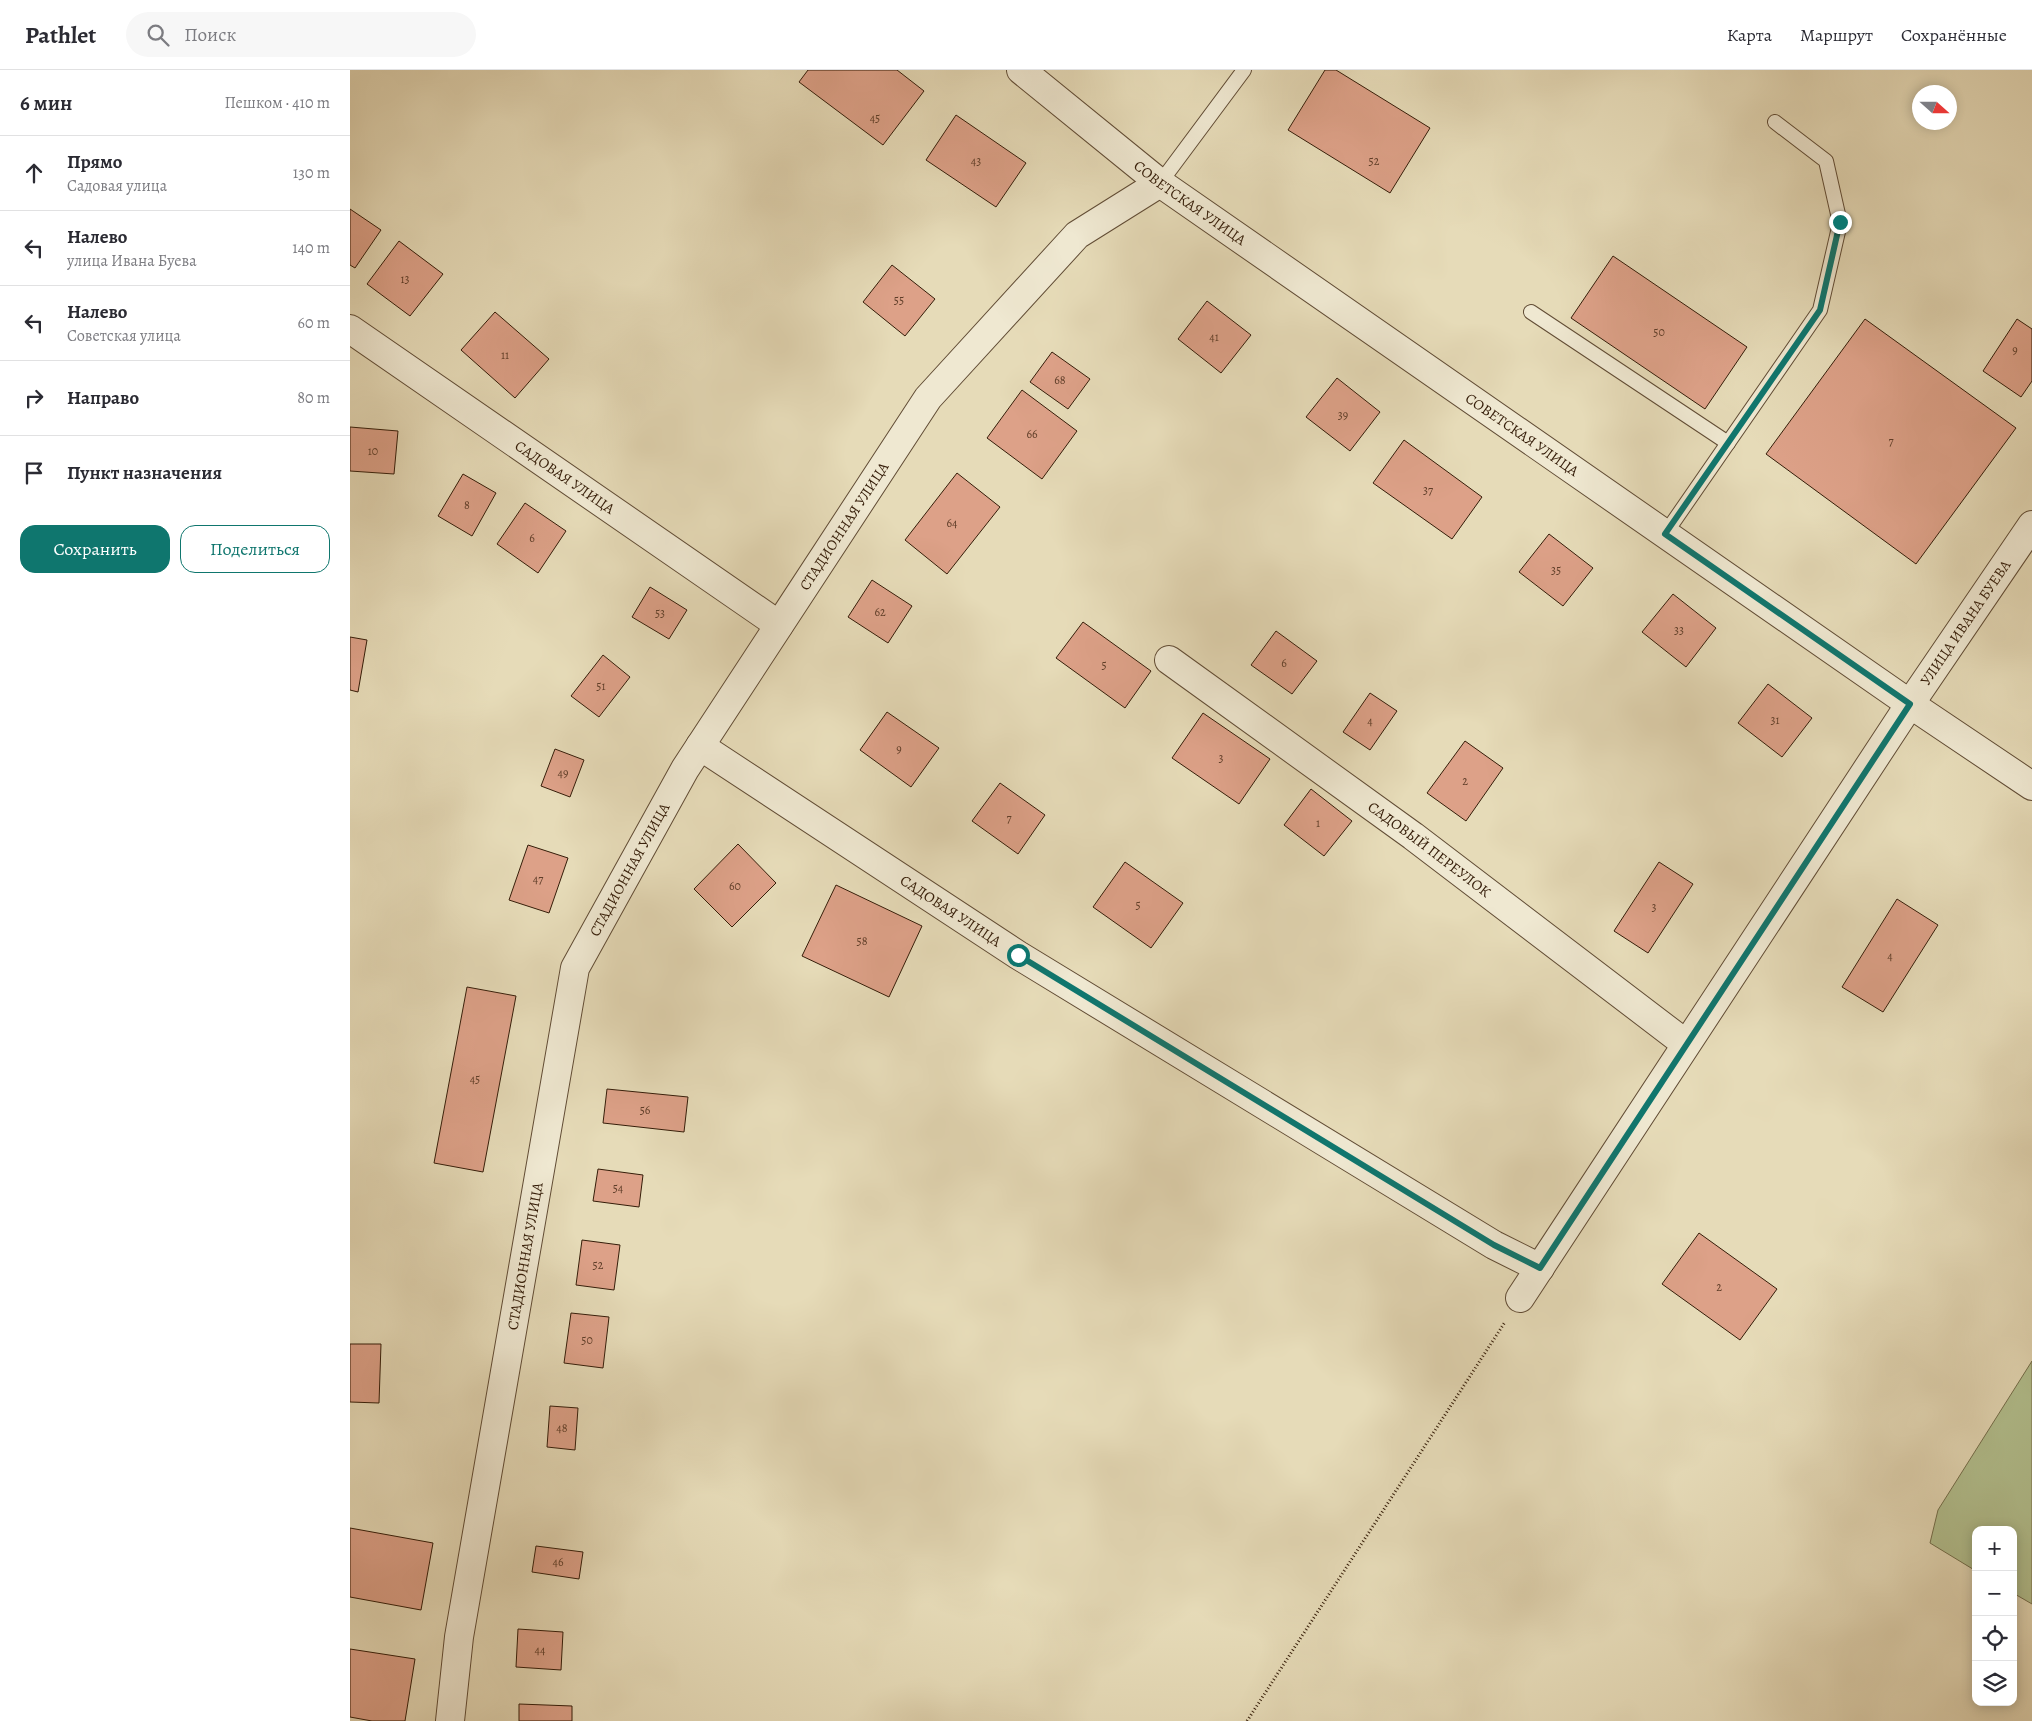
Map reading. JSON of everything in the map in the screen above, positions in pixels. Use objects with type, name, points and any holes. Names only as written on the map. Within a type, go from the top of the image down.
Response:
[{"type":"street","name":"СОВЕТСКАЯ УЛИЦА","points":[[1021,70],[1160,183],[1910,704],[2032,786]]},
{"type":"street","name":"СТАДИОННАЯ УЛИЦА","points":[[450,1721],[459,1637],[575,968],[685,769],[928,398],[1077,235],[1160,183]]},
{"type":"street","name":"САДОВАЯ УЛИЦА","points":[[350,329],[779,625]]},
{"type":"street","name":"УЛИЦА ИВАНА БУЕВА","points":[[1520,1298],[1910,704],[2032,525]]},
{"type":"street","name":"САДОВЫЙ ПЕРЕУЛОК","points":[[1169,660],[1413,836],[1686,1044]]},
{"type":"street","name":"САДОВАЯ УЛИЦА","points":[[700,746],[1018,955],[1494,1245],[1540,1268]]},
{"type":"lane","points":[[1160,183],[1244,70]]},
{"type":"lane","points":[[1665,534],[1820,310],[1840,222],[1826,161],[1775,122]]},
{"type":"lane","points":[[1531,312],[1728,443]]},
{"type":"path","points":[[1247,1721],[1520,1298]]},
{"type":"green space","points":[[2032,1361],[2032,1604],[2017,1595],[2017,1526],[1972,1526],[1972,1569],[1930,1543],[1938,1510]]},
{"type":"building","points":[[808,70],[897,70],[924,91],[883,145],[799,82]]},
{"type":"building","points":[[1325,70],[1336,70],[1430,128],[1390,193],[1288,130]]},
{"type":"building","points":[[956,115],[1026,163],[996,207],[926,160]]},
{"type":"building","points":[[350,209],[381,230],[355,268],[350,265]]},
{"type":"building","points":[[399,241],[443,274],[410,316],[367,284]]},
{"type":"building","points":[[1613,256],[1747,347],[1705,409],[1571,318]]},
{"type":"building","points":[[892,265],[935,299],[905,336],[863,302]]},
{"type":"building","points":[[1207,301],[1251,335],[1221,373],[1178,339]]},
{"type":"building","points":[[495,312],[549,359],[515,398],[461,350]]},
{"type":"building","points":[[1865,319],[2016,428],[1916,564],[1766,454]]},
{"type":"building","points":[[2017,319],[2032,329],[2032,381],[2021,397],[1983,371]]},
{"type":"building","points":[[1052,352],[1090,379],[1068,409],[1030,382]]},
{"type":"building","points":[[1337,378],[1380,412],[1350,451],[1306,417]]},
{"type":"building","points":[[1022,390],[1077,431],[1042,479],[987,438]]},
{"type":"building","points":[[350,427],[398,431],[394,474],[350,471]]},
{"type":"building","points":[[1404,440],[1482,497],[1452,539],[1373,483]]},
{"type":"building","points":[[957,473],[1000,507],[947,574],[905,540]]},
{"type":"building","points":[[463,474],[496,493],[472,536],[438,516]]},
{"type":"building","points":[[525,503],[566,531],[538,573],[497,544]]},
{"type":"building","points":[[1549,534],[1593,568],[1563,606],[1519,572]]},
{"type":"building","points":[[872,580],[912,606],[888,643],[848,617]]},
{"type":"building","points":[[650,587],[687,610],[669,639],[632,617]]},
{"type":"building","points":[[1673,594],[1716,628],[1686,667],[1642,632]]},
{"type":"building","points":[[1083,622],[1151,671],[1125,708],[1056,658]]},
{"type":"building","points":[[1276,631],[1317,661],[1292,694],[1251,665]]},
{"type":"building","points":[[350,637],[367,640],[358,692],[350,690]]},
{"type":"building","points":[[603,655],[630,677],[599,717],[571,696]]},
{"type":"building","points":[[1768,684],[1812,718],[1782,757],[1738,723]]},
{"type":"building","points":[[1370,693],[1397,711],[1370,750],[1343,732]]},
{"type":"building","points":[[887,712],[939,748],[911,787],[860,750]]},
{"type":"building","points":[[1203,713],[1270,759],[1239,804],[1172,758]]},
{"type":"building","points":[[1465,741],[1503,768],[1466,821],[1427,793]]},
{"type":"building","points":[[555,749],[584,760],[570,797],[541,786]]},
{"type":"building","points":[[1000,783],[1045,815],[1018,854],[972,821]]},
{"type":"building","points":[[1311,789],[1352,821],[1324,856],[1284,825]]},
{"type":"building","points":[[738,844],[776,883],[732,927],[694,889]]},
{"type":"building","points":[[528,845],[568,858],[549,913],[509,900]]},
{"type":"building","points":[[1125,862],[1183,903],[1151,948],[1093,907]]},
{"type":"building","points":[[1659,862],[1693,884],[1648,953],[1614,931]]},
{"type":"building","points":[[836,885],[922,926],[889,997],[802,956]]},
{"type":"building","points":[[1897,899],[1938,925],[1883,1012],[1842,987]]},
{"type":"building","points":[[467,987],[516,996],[483,1172],[434,1163]]},
{"type":"building","points":[[607,1089],[688,1097],[684,1132],[603,1123]]},
{"type":"building","points":[[598,1169],[643,1175],[639,1207],[593,1201]]},
{"type":"building","points":[[1699,1233],[1777,1289],[1740,1340],[1662,1284]]},
{"type":"building","points":[[582,1240],[620,1245],[614,1290],[576,1285]]},
{"type":"building","points":[[571,1313],[609,1317],[603,1368],[564,1363]]},
{"type":"building","points":[[350,1344],[381,1344],[379,1403],[350,1402]]},
{"type":"building","points":[[550,1406],[578,1408],[575,1450],[547,1447]]},
{"type":"building","points":[[350,1528],[433,1543],[421,1610],[350,1597]]},
{"type":"building","points":[[536,1546],[583,1552],[579,1579],[532,1572]]},
{"type":"building","points":[[518,1629],[563,1632],[561,1670],[516,1667]]},
{"type":"building","points":[[350,1649],[415,1659],[405,1721],[372,1721],[350,1717]]},
{"type":"building","points":[[519,1704],[572,1706],[572,1721],[519,1721]]},
{"type":"route","points":[[1018,955],[1494,1245],[1540,1268],[1910,704],[1665,534],[1820,310],[1840,222]]}]
